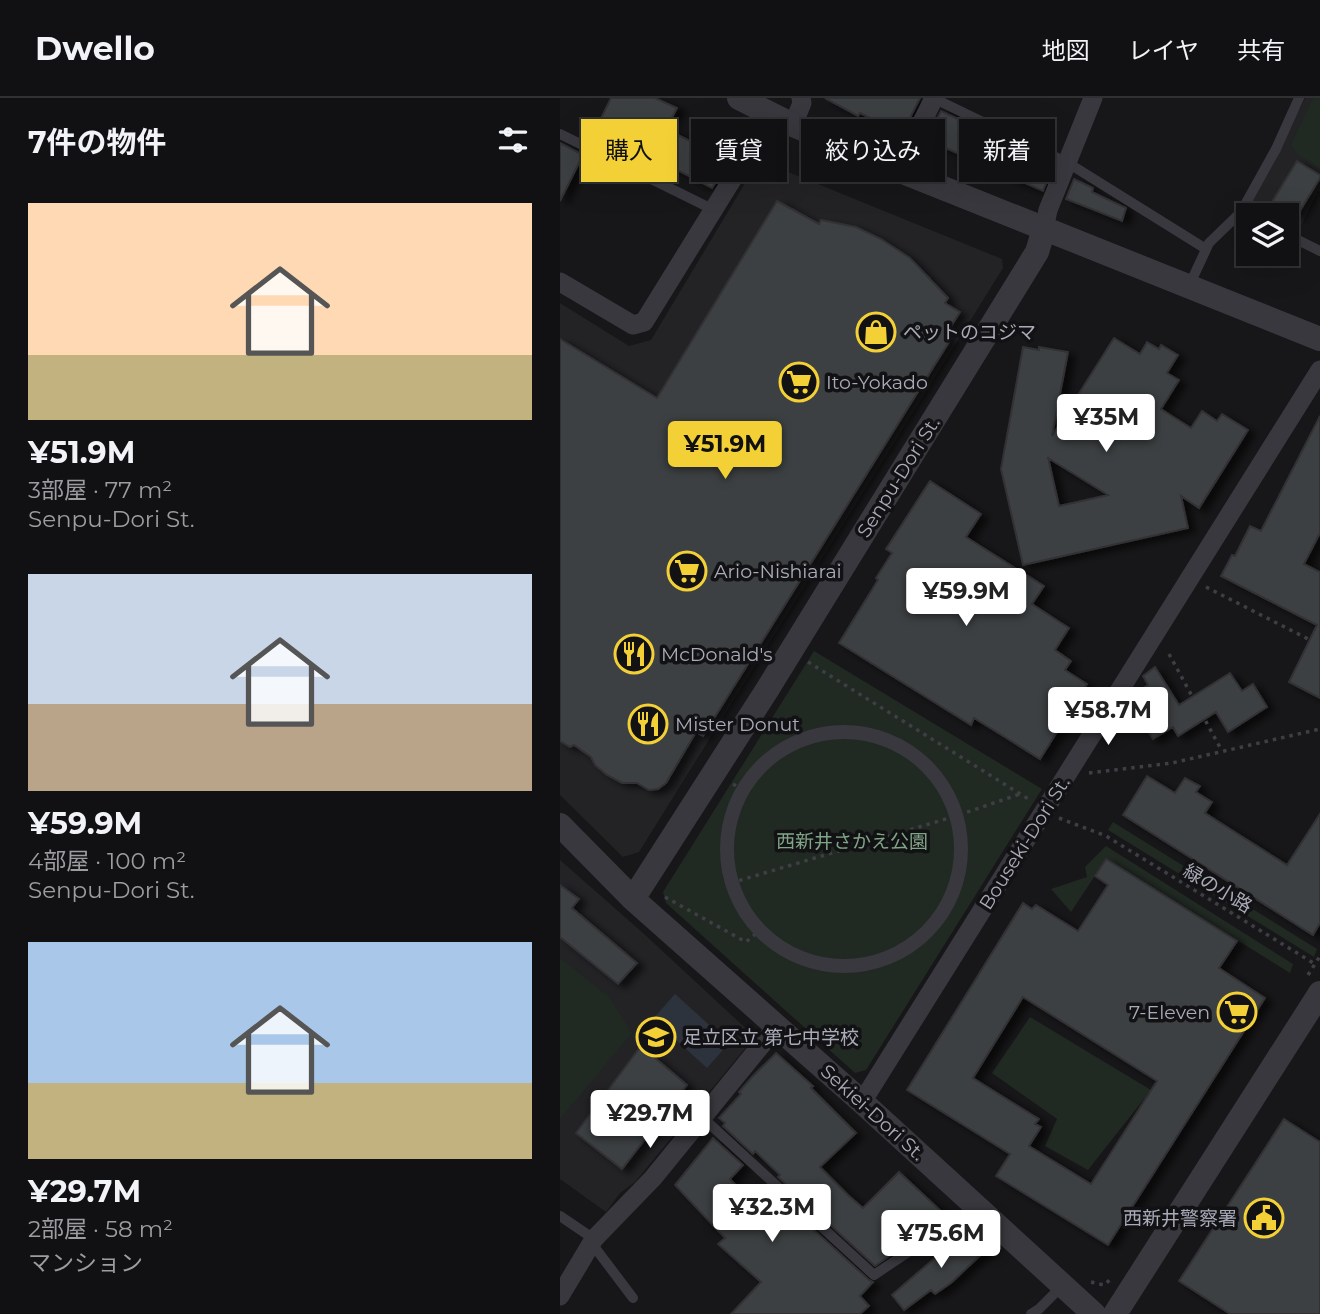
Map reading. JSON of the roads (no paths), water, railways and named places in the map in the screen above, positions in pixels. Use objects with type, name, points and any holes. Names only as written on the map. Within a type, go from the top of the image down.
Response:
[{"type":"street","points":[[739,98],[780,119]]},
{"type":"street","points":[[783,119],[802,103],[801,98]]},
{"type":"street","points":[[924,119],[934,98]]},
{"type":"street","points":[[1044,229],[1048,210],[1093,98]]},
{"type":"street","points":[[560,282],[633,325],[644,322],[736,182]]},
{"type":"street","points":[[928,182],[1320,339]]},
{"type":"street","name":"Senpu-Dori St.","points":[[633,899],[774,678],[1030,264],[1044,229]]},
{"type":"street","name":"Bouseki-Dori St.","points":[[862,1102],[1320,370]]},
{"type":"street","points":[[845,732],[873,736],[899,746],[918,759],[934,775],[947,794],[956,816],[961,839],[960,862],[956,885],[946,906],[933,925],[916,941],[897,954],[875,962],[852,966],[829,965],[806,960],[781,948],[759,931],[743,909],[731,883],[726,856],[727,829],[735,802],[749,778],[768,758],[792,744],[818,734],[845,732]]},
{"type":"street","name":"Sekiei-Dori St.","points":[[560,825],[633,899],[776,1027],[977,1206],[1072,1282],[1094,1314]]},
{"type":"street","points":[[1115,1314],[1320,993]]},
{"type":"street","points":[[560,1296],[592,1242],[653,1178],[776,1027]]},
{"type":"lane","points":[[934,98],[1068,163],[1206,249]]},
{"type":"lane","points":[[1250,203],[1299,98]]},
{"type":"lane","points":[[560,134],[715,210]]},
{"type":"lane","points":[[1188,286],[1209,243],[1236,221]]},
{"type":"lane","points":[[1299,240],[1320,251]]},
{"type":"lane","points":[[703,1118],[874,1275],[977,1206]]},
{"type":"lane","points":[[560,1216],[592,1242],[633,1298]]},
{"type":"lane","points":[[1031,1314],[1072,1282]]},
{"type":"place","name":"ペットのコジマ","points":[[876,332]]},
{"type":"place","name":"Ito-Yokado","points":[[799,382]]},
{"type":"place","name":"Ario-Nishiarai","points":[[687,571]]},
{"type":"place","name":"McDonald's","points":[[634,654]]},
{"type":"place","name":"Mister Donut","points":[[648,724]]},
{"type":"place","name":"7-Eleven","points":[[1237,1012]]},
{"type":"place","name":"足立区立 第七中学校","points":[[656,1037]]},
{"type":"place","name":"西新井警察署","points":[[1264,1218]]},
{"type":"park label","name":"西新井さかえ公園","points":[[852,841]]}]
